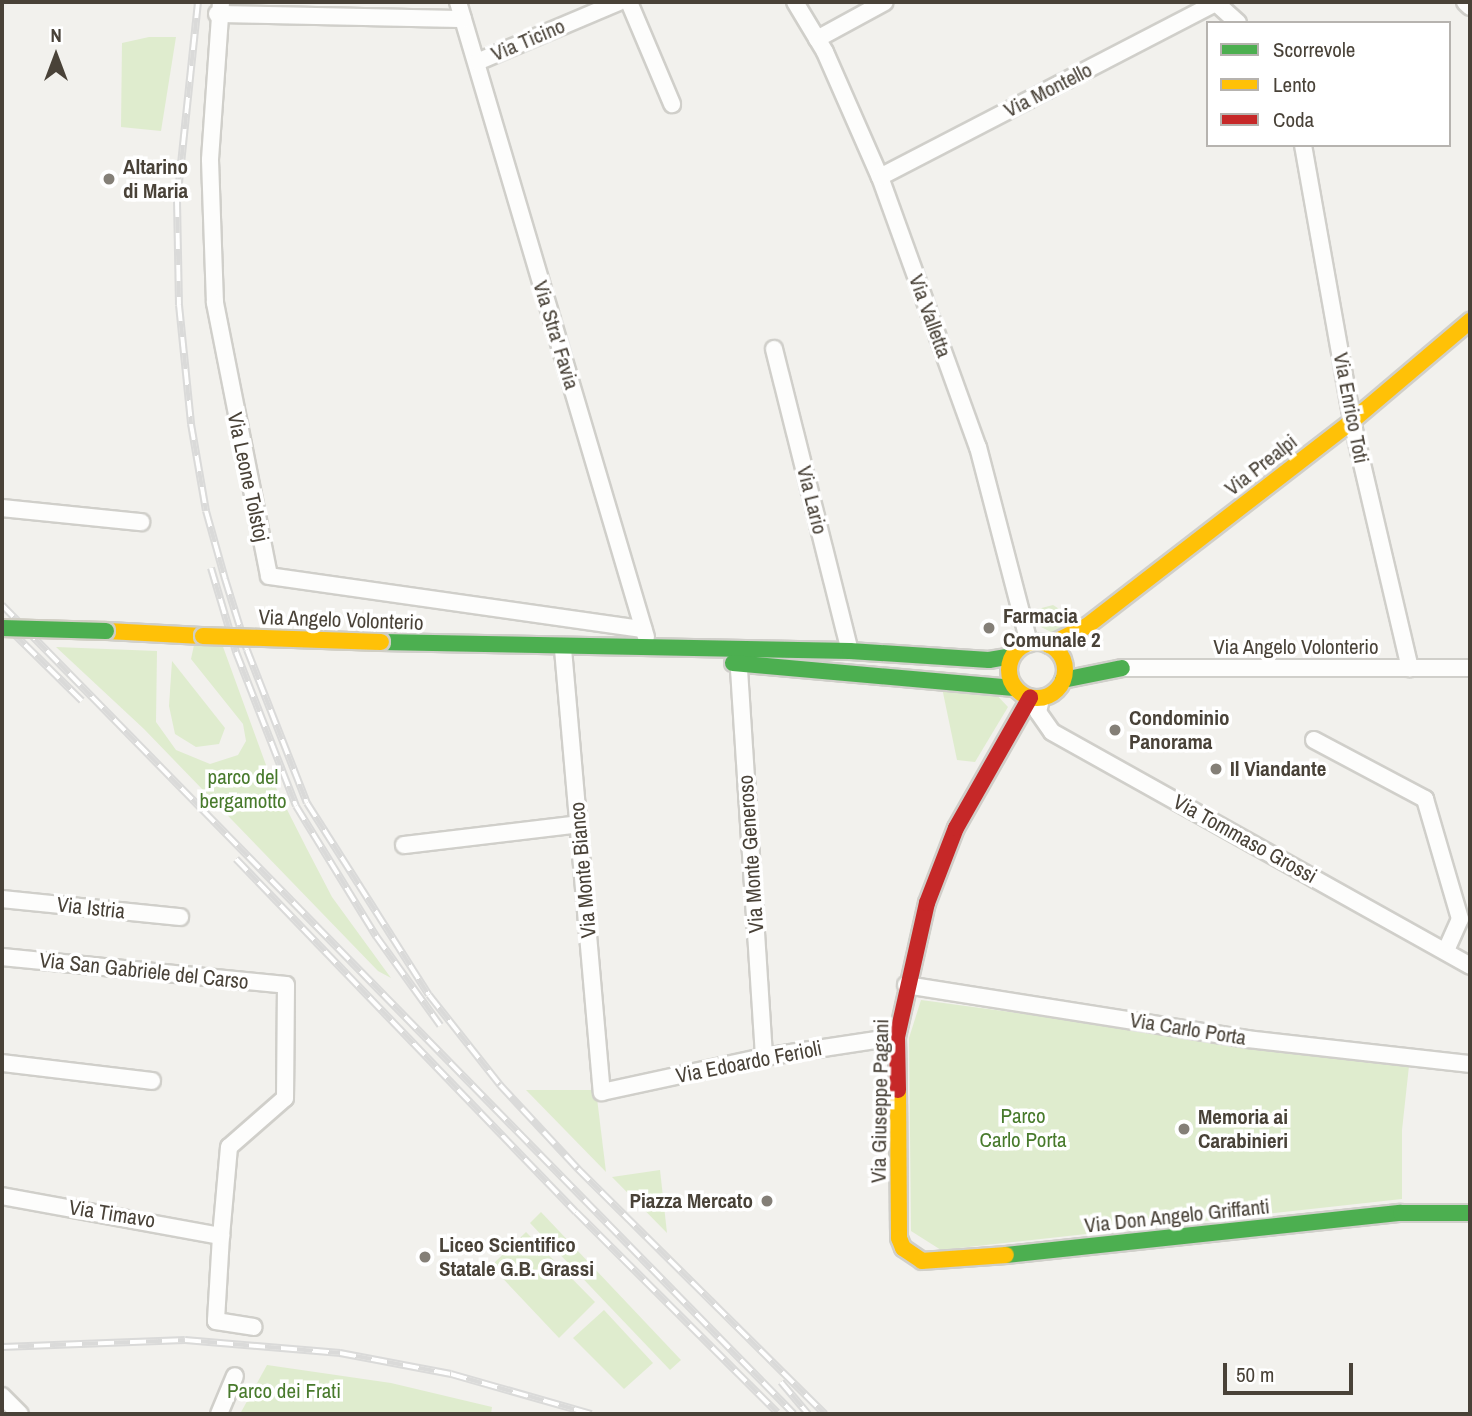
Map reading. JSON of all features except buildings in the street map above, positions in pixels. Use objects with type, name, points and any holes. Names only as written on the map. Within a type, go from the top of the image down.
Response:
[{"type":"street","name":"Via Stra' Favia","points":[[457,2],[477,62],[649,650]]},
{"type":"street","name":"Via Ticino","points":[[477,62],[619,2]]},
{"type":"street","points":[[629,2],[672,104]]},
{"type":"street","name":"Via Valletta","points":[[795,2],[817,38],[880,177],[978,447],[1029,643]]},
{"type":"street","points":[[817,38],[885,2]]},
{"type":"street","points":[[1216,2],[1236,21]]},
{"type":"street","name":"Via Montello","points":[[880,177],[1216,2]]},
{"type":"street","points":[[1465,2],[1470,7]]},
{"type":"street","points":[[219,8],[463,19]]},
{"type":"street","name":"Via Leone Tolstoj","points":[[219,8],[210,160],[215,303],[270,576],[643,629]]},
{"type":"street","name":"Via Enrico Toti","points":[[1303,147],[1352,421],[1410,668]]},
{"type":"street","name":"Via Prealpi","points":[[1049,645],[1072,636],[1352,421],[1470,321]]},
{"type":"street","name":"Via Lario","points":[[775,349],[850,651]]},
{"type":"street","points":[[2,508],[141,522]]},
{"type":"street","name":"Via Angelo Volonterio","points":[[2,628],[563,649],[679,650],[1014,688]]},
{"type":"street","points":[[1064,661],[1049,645],[1029,643],[1012,656],[1008,672],[1014,688],[1035,698],[1055,692],[1063,680],[1064,661],[1072,636]]},
{"type":"street","name":"Via Monte Bianco","points":[[563,649],[602,1092]]},
{"type":"street","name":"Via Angelo Volonterio","points":[[738,658],[850,651],[989,660],[1012,656]]},
{"type":"street","name":"Via Monte Generoso","points":[[738,658],[764,1057]]},
{"type":"street","name":"Via Angelo Volonterio","points":[[1064,661],[1122,668],[1470,668]]},
{"type":"street","name":"Via Angelo Volonterio","points":[[1063,680],[1122,668]]},
{"type":"street","name":"Via Tommaso Grossi","points":[[1035,698],[1038,712],[1052,732],[1446,950],[1470,966]]},
{"type":"street","name":"Via Giuseppe Pagani","points":[[899,1238],[897,1037],[906,985],[927,902],[956,828],[1035,698]]},
{"type":"street","points":[[1314,740],[1425,799],[1460,919],[1446,950]]},
{"type":"street","points":[[404,845],[579,824]]},
{"type":"street","name":"Via Istria","points":[[2,899],[180,917]]},
{"type":"street","name":"Via San Gabriele del Carso","points":[[2,957],[286,985],[285,1098],[229,1147],[221,1236]]},
{"type":"street","name":"Via Carlo Porta","points":[[906,985],[1247,1039],[1470,1064]]},
{"type":"street","name":"Via Edoardo Ferioli","points":[[602,1092],[764,1057],[897,1037]]},
{"type":"street","points":[[2,1063],[152,1081]]},
{"type":"street","name":"Via Timavo","points":[[2,1196],[221,1236]]},
{"type":"street","name":"Via Don Angelo Griffanti","points":[[899,1238],[911,1256],[938,1262],[1401,1213],[1470,1213]]},
{"type":"street","points":[[221,1236],[216,1321],[254,1327]]},
{"type":"street","points":[[219,1414],[235,1376]]},
{"type":"street","points":[[2,1396],[20,1414]]},
{"type":"green space","points":[[149,37],[176,37],[161,131],[121,127],[122,43]]},
{"type":"green space","points":[[1053,605],[1075,619],[1053,633],[1039,626],[1034,610]]},
{"type":"green space","name":"parco del bergamotto","points":[[222,644],[270,776],[332,897],[391,978],[378,971],[144,729],[56,647],[157,651],[156,722],[176,750],[210,764],[238,755],[246,741],[243,724],[191,659],[194,645]]},
{"type":"green space","points":[[172,661],[225,728],[219,744],[196,747],[175,734],[169,706]]},
{"type":"green space","points":[[941,683],[991,689],[1008,707],[975,762],[957,760]]},
{"type":"green space","name":"Parco Carlo Porta","points":[[921,1000],[1409,1066],[1402,1130],[1402,1199],[941,1250],[911,1231],[909,1038]]},
{"type":"green space","points":[[526,1090],[596,1090],[606,1172]]},
{"type":"green space","points":[[660,1170],[667,1233],[612,1177]]},
{"type":"green space","points":[[541,1212],[681,1360],[670,1370],[530,1223]]},
{"type":"green space","points":[[526,1232],[595,1302],[559,1338],[491,1266]]},
{"type":"green space","points":[[604,1310],[653,1363],[624,1389],[573,1338]]},
{"type":"green space","name":"Parco dei Frati","points":[[267,1365],[391,1383],[492,1407],[491,1414],[240,1414]]},
{"type":"railway","points":[[198,2],[177,201],[179,305],[191,424],[206,511],[225,579],[247,650],[307,803],[429,995],[500,1085],[578,1169],[825,1414]]},
{"type":"railway","points":[[211,568],[236,652],[296,806],[376,936],[440,1025]]},
{"type":"railway","points":[[2,605],[794,1414]]},
{"type":"railway","points":[[2,622],[82,701]]},
{"type":"railway","points":[[236,859],[576,1212],[777,1412]]},
{"type":"railway","points":[[2,1347],[185,1340],[340,1353],[451,1374],[591,1414]]},
{"type":"railway","points":[[781,1382],[808,1414]]},
{"type":"traffic: fast","points":[[2,628],[106,631]]},
{"type":"traffic: fast","points":[[381,642],[850,651],[989,660],[1012,656]]},
{"type":"traffic: fast","points":[[733,663],[1014,688]]},
{"type":"traffic: fast","points":[[1063,680],[1122,668]]},
{"type":"traffic: fast","points":[[1006,1255],[1401,1213],[1470,1213]]},
{"type":"traffic: slow","points":[[1049,645],[1087,626],[1352,421],[1470,321]]},
{"type":"traffic: slow","points":[[106,631],[203,636]]},
{"type":"traffic: slow","points":[[203,636],[381,642]]},
{"type":"traffic: slow","points":[[1031,642],[1043,642],[1053,646],[1061,654],[1065,670],[1061,686],[1053,694],[1043,698],[1031,698],[1021,694],[1013,686],[1009,676],[1009,664],[1013,654],[1021,646],[1031,642]]},
{"type":"traffic: slow","points":[[898,1090],[899,1238],[903,1248],[922,1261],[1006,1255]]},
{"type":"traffic: jam","points":[[898,1090],[897,1037],[927,903],[956,828],[1030,698]]},
{"type":"place","name":"Altarino di Maria","points":[[109,179]]},
{"type":"place","name":"Farmacia Comunale 2","points":[[989,628]]},
{"type":"place","name":"Condominio Panorama","points":[[1115,730]]},
{"type":"place","name":"Il Viandante","points":[[1216,769]]},
{"type":"place","name":"Memoria ai Carabinieri","points":[[1184,1129]]},
{"type":"place","name":"Piazza Mercato","points":[[767,1201]]},
{"type":"place","name":"Liceo Scientifico Statale G.B. Grassi","points":[[425,1257]]}]
